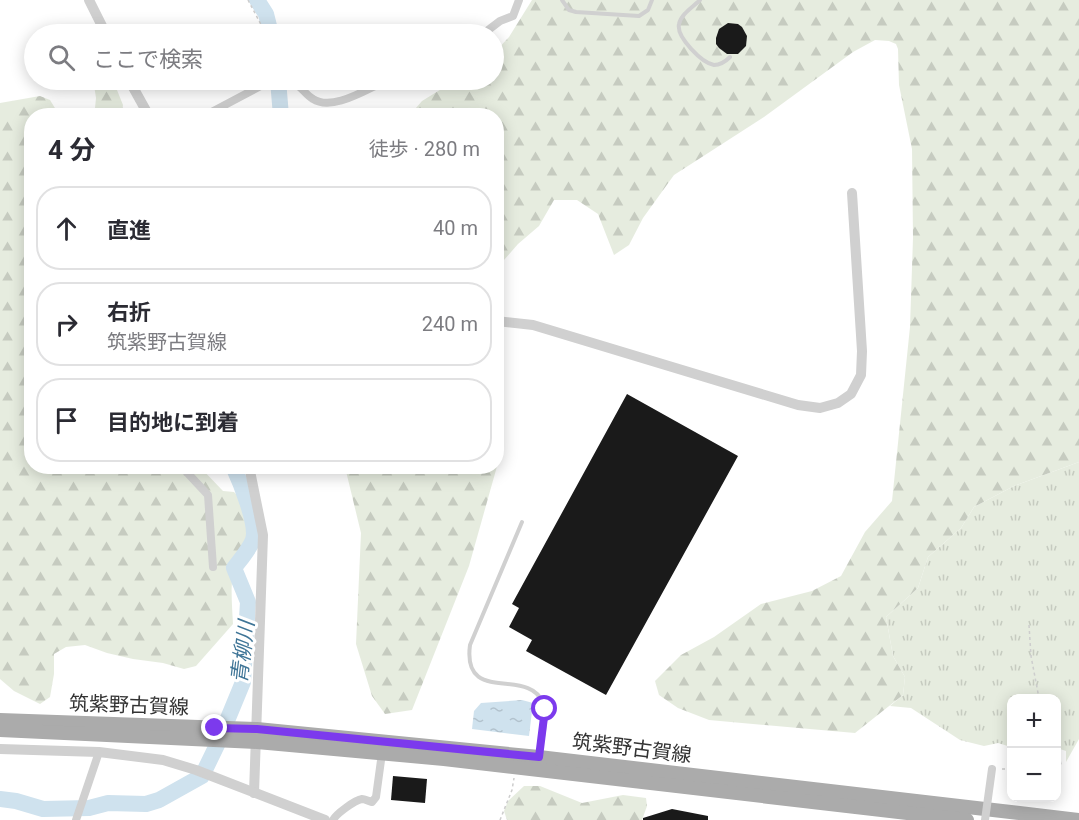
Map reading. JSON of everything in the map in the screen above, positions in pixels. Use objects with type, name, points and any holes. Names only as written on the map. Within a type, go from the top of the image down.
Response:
[{"type":"main road","name":"筑紫野古賀線","points":[[0,720],[257,735],[539,757],[1079,820]]},
{"type":"main road","name":"筑紫野古賀線","points":[[0,730],[213,733]]},
{"type":"main road","name":"筑紫野古賀線","points":[[257,735],[382,753],[967,820]]},
{"type":"street","points":[[89,0],[101,24]]},
{"type":"street","points":[[496,24],[513,16],[519,0]]},
{"type":"street","points":[[135,90],[145,108]]},
{"type":"street","points":[[219,108],[253,90]]},
{"type":"street","points":[[304,90],[316,101],[334,104],[366,90]]},
{"type":"street","points":[[504,320],[533,325],[798,405],[820,408],[838,403],[851,394],[861,375],[862,351],[852,193]]},
{"type":"street","points":[[188,474],[208,495],[211,509],[213,567]]},
{"type":"street","points":[[251,474],[263,535],[254,793]]},
{"type":"street","points":[[0,749],[99,752],[144,756],[196,770],[325,820]]},
{"type":"street","points":[[76,818],[99,752]]},
{"type":"street","points":[[333,820],[335,816],[362,799],[372,802],[376,796],[382,753]]},
{"type":"street","points":[[985,820],[992,769]]},
{"type":"lane","points":[[562,0],[569,10],[576,12],[639,16],[648,10],[652,0]]},
{"type":"lane","points":[[700,0],[682,17],[678,30],[681,38],[705,62],[713,65],[720,64],[730,57]]},
{"type":"lane","points":[[522,522],[470,645],[468,656],[471,668],[479,678],[489,683],[523,686],[534,691],[543,700],[545,720],[539,757]]},
{"type":"path","points":[[248,0],[261,24]]},
{"type":"path","points":[[1029,625],[1031,656],[1038,694]]},
{"type":"path","points":[[500,820],[512,790],[516,768]]},
{"type":"path","points":[[992,769],[1007,769]]},
{"type":"green space","points":[[532,0],[1079,0],[1079,462],[1014,486],[974,507],[961,528],[928,557],[918,588],[886,617],[893,656],[905,677],[903,695],[855,733],[709,720],[678,708],[659,695],[655,681],[681,655],[714,637],[761,604],[812,591],[841,576],[865,532],[892,501],[910,327],[913,238],[912,149],[899,85],[896,44],[875,40],[853,52],[764,117],[674,175],[643,218],[629,245],[614,255],[598,214],[577,200],[554,200],[539,226],[504,260],[504,108],[416,108],[422,101],[440,90],[504,90],[504,42]]},
{"type":"green space","points":[[95,90],[117,90],[122,108],[95,108]]},
{"type":"green space","points":[[40,96],[50,100],[55,108],[24,108],[24,474],[207,474],[223,491],[234,492],[246,504],[251,536],[238,557],[235,567],[232,599],[233,624],[196,666],[184,669],[107,653],[85,645],[66,647],[54,654],[54,674],[50,697],[40,704],[14,691],[0,679],[0,103]]},
{"type":"green space","points":[[1079,462],[1079,739],[1066,762],[1066,751],[1061,749],[1061,694],[1007,694],[1007,746],[998,743],[984,746],[960,740],[911,708],[890,706],[903,695],[905,677],[893,656],[886,617],[918,588],[928,557],[961,528],[974,507],[1014,486]]},
{"type":"green space","points":[[347,474],[495,474],[469,566],[412,710],[385,714],[372,696],[356,644],[361,533]]},
{"type":"green space","points":[[524,786],[540,786],[582,803],[623,795],[646,798],[647,806],[642,820],[507,820],[504,811],[508,801]]},
{"type":"water","points":[[522,700],[533,703],[529,736],[472,729],[474,711],[481,703]]},
{"type":"building","points":[[728,23],[738,24],[747,36],[746,46],[738,54],[727,54],[716,44],[719,29]]},
{"type":"building","points":[[627,394],[738,456],[606,695],[526,651],[532,640],[509,627],[519,608],[512,604]]},
{"type":"building","points":[[393,776],[427,779],[425,803],[391,800]]},
{"type":"building","points":[[672,809],[708,816],[708,820],[643,820],[643,818]]},
{"type":"waterway","name":"青柳川","points":[[257,0],[266,14],[268,24]]},
{"type":"waterway","name":"青柳川","points":[[279,90],[280,108]]},
{"type":"waterway","name":"青柳川","points":[[0,799],[43,809],[89,808],[108,803],[146,804],[159,800],[202,776],[243,682],[248,602],[234,568],[249,547],[254,533],[247,503],[236,474]]},
{"type":"route","points":[[215,728],[257,729],[539,757],[545,709]]}]
